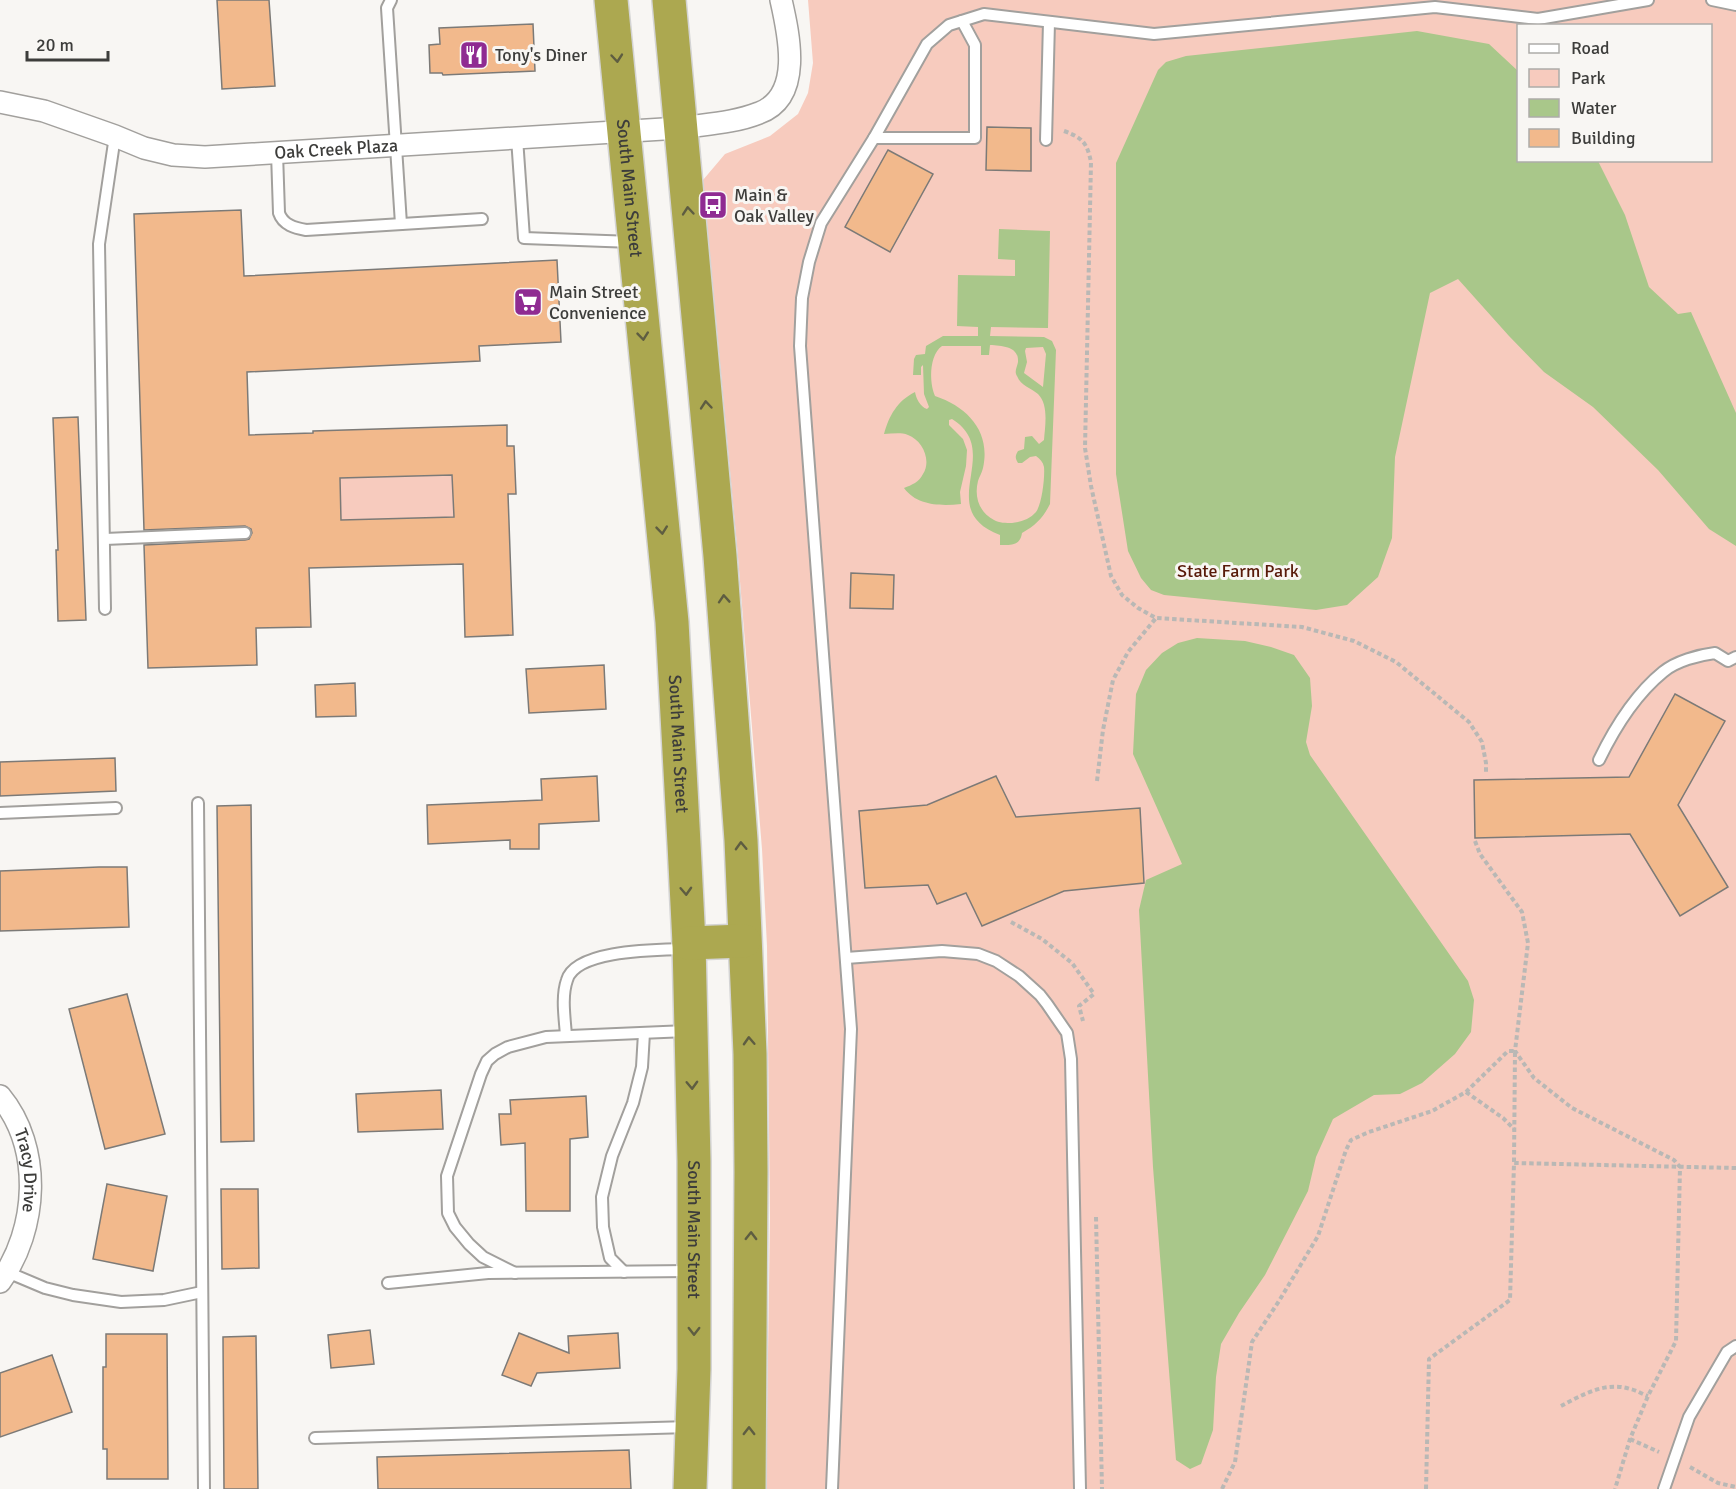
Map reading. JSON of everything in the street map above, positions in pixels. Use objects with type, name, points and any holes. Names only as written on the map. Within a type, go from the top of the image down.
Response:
[{"type":"highway","name":"South Main Street","points":[[611,0],[672,622],[688,946],[694,1161],[690,1489]]},
{"type":"highway","points":[[669,0],[724,601],[741,840],[750,1054],[748,1489]]},
{"type":"highway","points":[[688,946],[744,941]]},
{"type":"street","name":"Oak Creek Plaza","points":[[0,102],[44,111],[144,148],[205,157],[680,128],[750,116],[762,112],[779,99],[785,88],[789,68],[790,42],[781,0]]},
{"type":"street","name":"Tracy Drive","points":[[0,1096],[16,1122],[25,1147],[30,1172],[31,1199],[27,1224],[19,1249],[4,1277]]},
{"type":"lane","points":[[391,0],[387,8],[401,224]]},
{"type":"lane","points":[[832,1489],[851,1029],[800,336],[802,298],[809,262],[821,224],[874,138],[927,44],[949,25],[984,14],[1154,34],[1435,7],[1538,19],[1648,0]]},
{"type":"lane","points":[[1712,0],[1736,5]]},
{"type":"lane","points":[[874,138],[975,138],[975,45],[962,21]]},
{"type":"lane","points":[[1047,140],[1048,22]]},
{"type":"lane","points":[[105,609],[99,244],[116,136]]},
{"type":"lane","points":[[517,138],[524,238],[634,242]]},
{"type":"lane","points":[[277,153],[279,213],[281,219],[287,224],[306,230],[482,219]]},
{"type":"lane","points":[[105,539],[245,533]]},
{"type":"lane","points":[[1599,760],[1611,736],[1635,702],[1664,671],[1697,655],[1715,653],[1728,661],[1736,657]]},
{"type":"lane","points":[[198,803],[204,1489]]},
{"type":"lane","points":[[0,813],[116,808]]},
{"type":"lane","points":[[566,1036],[564,1004],[567,978],[576,968],[618,953],[688,946]]},
{"type":"lane","points":[[846,958],[942,951],[978,954],[996,961],[1019,976],[1040,995],[1067,1033],[1071,1059],[1080,1489]]},
{"type":"lane","points":[[515,1273],[483,1257],[455,1227],[448,1213],[447,1176],[487,1061],[508,1047],[546,1037],[691,1030]]},
{"type":"lane","points":[[624,1272],[610,1258],[603,1227],[602,1197],[612,1156],[633,1102],[642,1067],[644,1033]]},
{"type":"lane","points":[[388,1283],[466,1274],[694,1271]]},
{"type":"lane","points":[[4,1277],[73,1295],[121,1302],[164,1300],[202,1292]]},
{"type":"lane","points":[[1664,1489],[1689,1417],[1727,1352],[1736,1346]]},
{"type":"lane","points":[[315,1438],[692,1427]]},
{"type":"path","points":[[1047,125],[1077,136],[1087,146],[1091,162],[1085,448],[1111,576],[1122,594],[1138,608],[1156,618],[1302,627],[1354,641],[1396,662],[1469,722],[1482,742],[1486,774]]},
{"type":"path","points":[[1097,781],[1103,730],[1113,680],[1128,652],[1156,618]]},
{"type":"path","points":[[1426,1489],[1429,1359],[1510,1300],[1515,1051],[1528,943],[1521,912],[1480,854],[1475,841]]},
{"type":"path","points":[[1222,1489],[1235,1462],[1252,1342],[1318,1236],[1351,1140],[1432,1111],[1466,1092],[1508,1051],[1515,1051]]},
{"type":"path","points":[[1515,1051],[1534,1078],[1572,1108],[1674,1160],[1680,1167],[1676,1341],[1648,1396],[1630,1439],[1615,1489]]},
{"type":"path","points":[[1466,1092],[1503,1118],[1514,1129]]},
{"type":"path","points":[[1514,1163],[1736,1168]]},
{"type":"path","points":[[1561,1406],[1585,1393],[1606,1387],[1628,1388],[1648,1396]]},
{"type":"green space","name":"State Farm Park","points":[[808,0],[1736,0],[1736,1489],[766,1489],[770,1219],[767,946],[762,849],[738,557],[703,180],[725,154],[770,136],[798,114],[808,93],[813,63]]},
{"type":"green space","points":[[452,475],[454,517],[341,520],[340,478]]},
{"type":"water","points":[[1417,31],[1489,44],[1517,70],[1517,162],[1598,162],[1625,215],[1649,287],[1678,314],[1691,312],[1736,413],[1736,546],[1709,529],[1658,470],[1593,407],[1544,372],[1458,279],[1430,293],[1395,457],[1392,538],[1378,577],[1347,605],[1316,610],[1164,595],[1151,590],[1141,578],[1128,551],[1116,474],[1116,163],[1158,70],[1166,62],[1186,56]]},
{"type":"water","points":[[999,229],[1050,231],[1048,328],[991,327],[990,336],[1044,337],[1052,341],[1056,350],[1050,504],[1039,521],[1022,533],[1017,543],[1008,545],[1000,545],[1000,535],[981,524],[971,511],[969,496],[973,463],[972,447],[966,432],[952,419],[949,420],[949,425],[963,439],[967,450],[960,492],[961,504],[930,504],[909,494],[904,488],[917,481],[926,469],[924,451],[918,441],[908,435],[884,434],[895,410],[903,400],[915,392],[920,404],[927,409],[929,407],[924,394],[923,365],[921,375],[913,375],[916,355],[925,354],[926,346],[943,336],[978,336],[978,327],[957,326],[958,275],[1015,276],[1015,260],[998,259]],"holes":[[[990,345],[1009,348],[1016,353],[1018,357],[1017,376],[1024,385],[1038,394],[1045,410],[1044,440],[1039,444],[1032,436],[1025,437],[1024,449],[1018,451],[1016,457],[1018,463],[1022,463],[1036,456],[1043,464],[1044,477],[1040,503],[1031,517],[1012,523],[996,521],[981,508],[977,493],[985,455],[980,432],[967,414],[935,396],[932,384],[932,362],[942,346],[981,346],[981,355],[989,355]],[[1043,347],[1046,354],[1043,387],[1024,373],[1027,362],[1026,348]]]},
{"type":"water","points":[[1197,638],[1245,641],[1294,655],[1310,678],[1312,706],[1306,742],[1310,755],[1468,981],[1474,1000],[1471,1032],[1455,1054],[1422,1083],[1400,1094],[1374,1095],[1333,1119],[1316,1157],[1308,1191],[1265,1275],[1221,1344],[1216,1377],[1213,1430],[1201,1464],[1190,1469],[1176,1460],[1153,1167],[1139,910],[1146,880],[1182,864],[1133,754],[1136,694],[1146,670],[1162,653],[1178,643]]},
{"type":"building","points":[[217,0],[269,0],[275,86],[222,89]]},
{"type":"building","name":"Tony's Diner","points":[[533,24],[535,71],[443,75],[442,73],[430,73],[429,45],[440,44],[439,28]]},
{"type":"building","points":[[987,127],[1031,128],[1031,171],[986,170]]},
{"type":"building","points":[[888,150],[933,174],[890,252],[845,227]]},
{"type":"building","points":[[241,210],[244,276],[557,260],[561,342],[479,346],[480,361],[247,372],[249,435],[507,425],[507,446],[514,446],[516,494],[508,494],[513,635],[465,637],[463,564],[309,568],[311,627],[256,628],[257,665],[148,668],[144,545],[245,540],[249,539],[252,533],[251,529],[245,526],[144,530],[134,214]],"holes":[[[452,475],[454,517],[341,520],[340,478]]]},
{"type":"building","points":[[78,417],[86,620],[58,621],[53,418]]},
{"type":"building","points":[[851,573],[894,575],[893,609],[850,608]]},
{"type":"building","points":[[604,665],[606,709],[529,713],[526,669]]},
{"type":"building","points":[[355,683],[356,716],[316,717],[315,685]]},
{"type":"building","points":[[1675,694],[1725,721],[1678,805],[1728,887],[1680,916],[1630,834],[1475,838],[1474,780],[1629,777]]},
{"type":"building","points":[[115,758],[116,791],[0,796],[0,762]]},
{"type":"building","points":[[597,776],[599,821],[539,824],[539,849],[510,849],[510,840],[428,844],[427,805],[542,800],[541,779]]},
{"type":"building","points":[[996,776],[1016,817],[1140,808],[1144,883],[1064,891],[982,926],[966,893],[937,904],[928,885],[865,888],[859,811],[927,805]]},
{"type":"building","points":[[251,805],[254,1141],[221,1142],[217,806]]},
{"type":"building","points":[[127,867],[129,927],[0,931],[0,871]]},
{"type":"building","points":[[127,994],[165,1134],[105,1149],[69,1009]]},
{"type":"building","points":[[441,1090],[443,1129],[358,1132],[356,1094]]},
{"type":"building","points":[[586,1096],[588,1137],[570,1139],[570,1211],[526,1211],[525,1143],[501,1145],[499,1114],[511,1114],[510,1100]]},
{"type":"building","points":[[107,1184],[167,1196],[153,1271],[93,1259]]},
{"type":"building","points":[[221,1189],[258,1189],[259,1268],[222,1269]]},
{"type":"building","points":[[370,1330],[374,1364],[331,1368],[328,1335]]},
{"type":"building","points":[[519,1333],[569,1353],[568,1336],[618,1333],[620,1368],[537,1373],[531,1386],[502,1375]]},
{"type":"building","points":[[106,1334],[167,1334],[168,1479],[107,1479],[107,1449],[103,1449],[103,1367],[106,1367]]},
{"type":"building","points":[[256,1336],[258,1489],[224,1489],[223,1337]]},
{"type":"building","points":[[52,1355],[72,1412],[0,1437],[0,1373]]},
{"type":"building","points":[[629,1450],[631,1489],[378,1489],[377,1457]]},
{"type":"place","name":"Tony's Diner","points":[[474,55]]},
{"type":"place","name":"Main & Oak Valley","points":[[713,205]]},
{"type":"place","name":"Main Street Convenience","points":[[528,302]]}]
